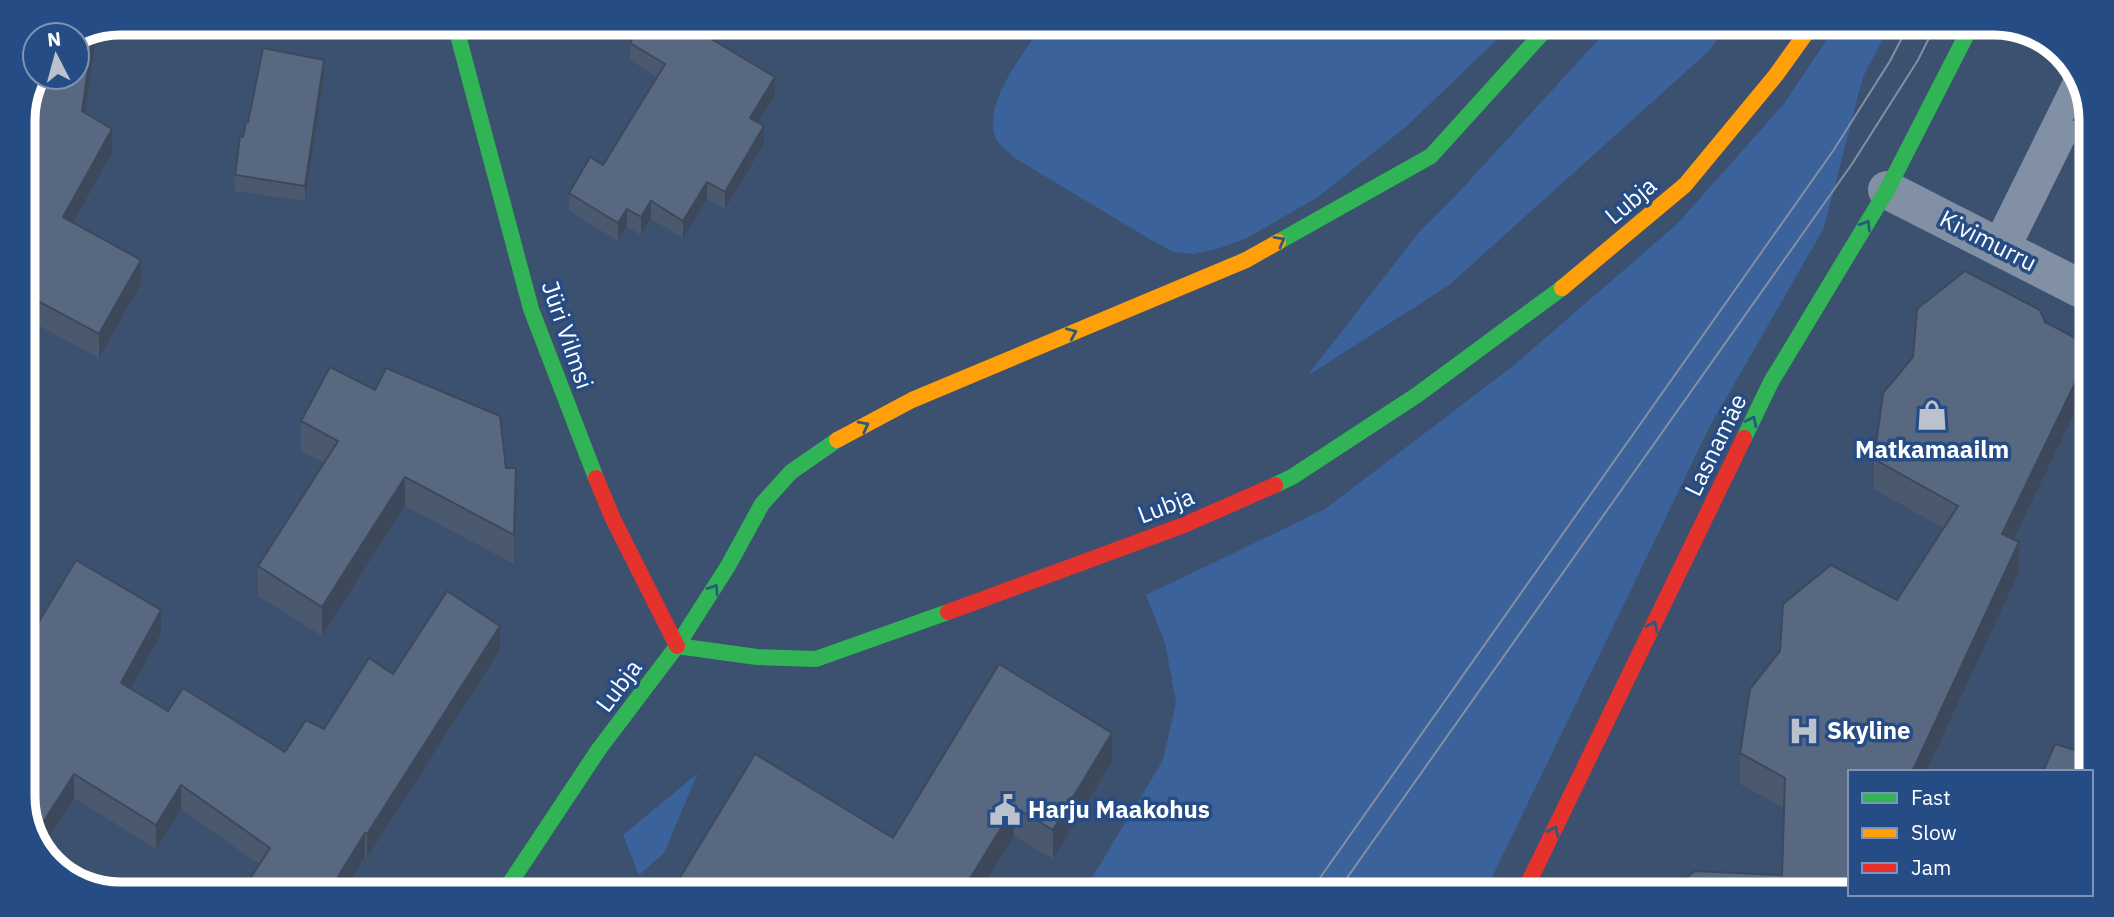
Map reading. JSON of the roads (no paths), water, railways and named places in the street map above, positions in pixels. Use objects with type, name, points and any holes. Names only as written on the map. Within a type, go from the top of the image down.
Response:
[{"type":"street","name":"Jüri Vilmsi","points":[[457,35],[531,309],[557,381],[614,519],[677,646]]},
{"type":"street","points":[[677,646],[728,566],[762,504],[791,472],[830,444],[912,400],[1246,260],[1431,156],[1541,35]]},
{"type":"street","name":"Lubja","points":[[511,882],[600,749],[677,646],[757,657],[816,659],[1184,525],[1292,477],[1417,395],[1559,291],[1685,185],[1776,75],[1805,35]]},
{"type":"street","name":"Lasnamäe","points":[[1529,882],[1771,382],[1887,190],[1966,35]]},
{"type":"street","points":[[2001,248],[2076,96]]},
{"type":"street","name":"Kivimurru","points":[[1887,190],[2079,288]]},
{"type":"tram line","points":[[1317,882],[1833,151],[1903,35]]},
{"type":"tram line","points":[[1344,882],[1852,164],[1918,60],[1930,35]]},
{"type":"place","name":"Matkamaailm","points":[[1932,415]]},
{"type":"place","name":"Skyline","points":[[1804,731]]},
{"type":"place","name":"Harju Maakohus","points":[[1005,810]]}]
